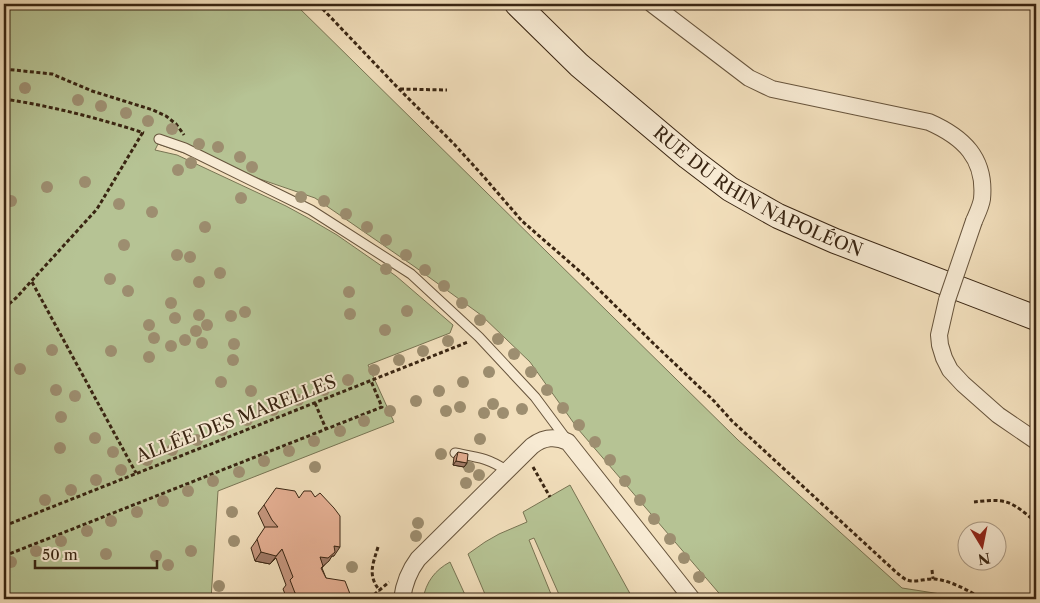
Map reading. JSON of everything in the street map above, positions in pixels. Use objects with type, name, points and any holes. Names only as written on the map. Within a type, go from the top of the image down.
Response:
[{"type":"main road","name":"RUE DU RHIN NAPOLÉON","points":[[518,4],[580,65],[688,158],[730,189],[778,216],[835,241],[1036,318]]},
{"type":"street","points":[[652,4],[749,78],[772,89],[929,122],[945,129],[970,148],[981,172],[982,200],[947,300],[939,335],[940,345],[950,370],[963,384],[998,415],[1036,441]]},
{"type":"street","points":[[402,599],[410,572],[418,559],[532,446],[547,438],[555,438],[568,442],[692,599]]},
{"type":"lane","points":[[159,139],[185,148],[311,210],[411,274],[478,337],[535,397],[568,442]]},
{"type":"lane","points":[[455,453],[486,459],[507,470]]},
{"type":"path","points":[[318,4],[460,151],[522,221],[584,275],[714,401],[732,421],[902,577],[907,580],[933,579],[944,581],[970,591],[983,599]]},
{"type":"path","points":[[4,69],[52,74],[92,91],[153,110],[166,116],[176,124],[185,138],[185,148]]},
{"type":"path","points":[[399,89],[447,90]]},
{"type":"path","points":[[4,99],[68,112],[142,132],[159,139]]},
{"type":"path","points":[[4,308],[32,282],[97,209],[142,132]]},
{"type":"path","points":[[32,282],[136,472]]},
{"type":"path","name":"ALLÉE DES MARELLES","points":[[4,526],[478,337]]},
{"type":"path","points":[[4,556],[382,407],[370,380]]},
{"type":"path","points":[[315,403],[326,429]]},
{"type":"path","points":[[531,464],[550,496]]},
{"type":"path","points":[[974,502],[1005,501],[1036,522]]},
{"type":"path","points":[[378,546],[372,573],[374,584],[380,590]]},
{"type":"path","points":[[932,570],[933,579]]},
{"type":"path","points":[[369,599],[391,581]]},
{"type":"green space","points":[[4,4],[295,4],[738,440],[902,588],[960,597],[962,599],[724,599],[578,429],[530,362],[481,315],[315,198],[158,144],[155,150],[177,155],[286,206],[337,235],[396,276],[453,325],[450,333],[368,365],[394,422],[218,491],[211,599],[4,599]]},
{"type":"green space","points":[[570,485],[633,599],[561,599],[534,538],[529,540],[553,599],[487,599],[468,554],[499,534],[527,522],[523,512]]},
{"type":"green space","points":[[450,562],[467,599],[423,599],[426,587],[432,577]]},
{"type":"building","points":[[458,452],[468,454],[467,463],[456,461]]},
{"type":"building","points":[[276,488],[295,491],[299,498],[304,491],[311,491],[315,497],[320,493],[340,516],[340,547],[334,546],[335,552],[328,558],[320,557],[323,566],[321,568],[326,578],[345,581],[352,599],[303,599],[302,596],[295,593],[290,580],[293,577],[282,549],[276,556],[261,552],[257,539],[265,527],[278,527],[264,505]]}]
